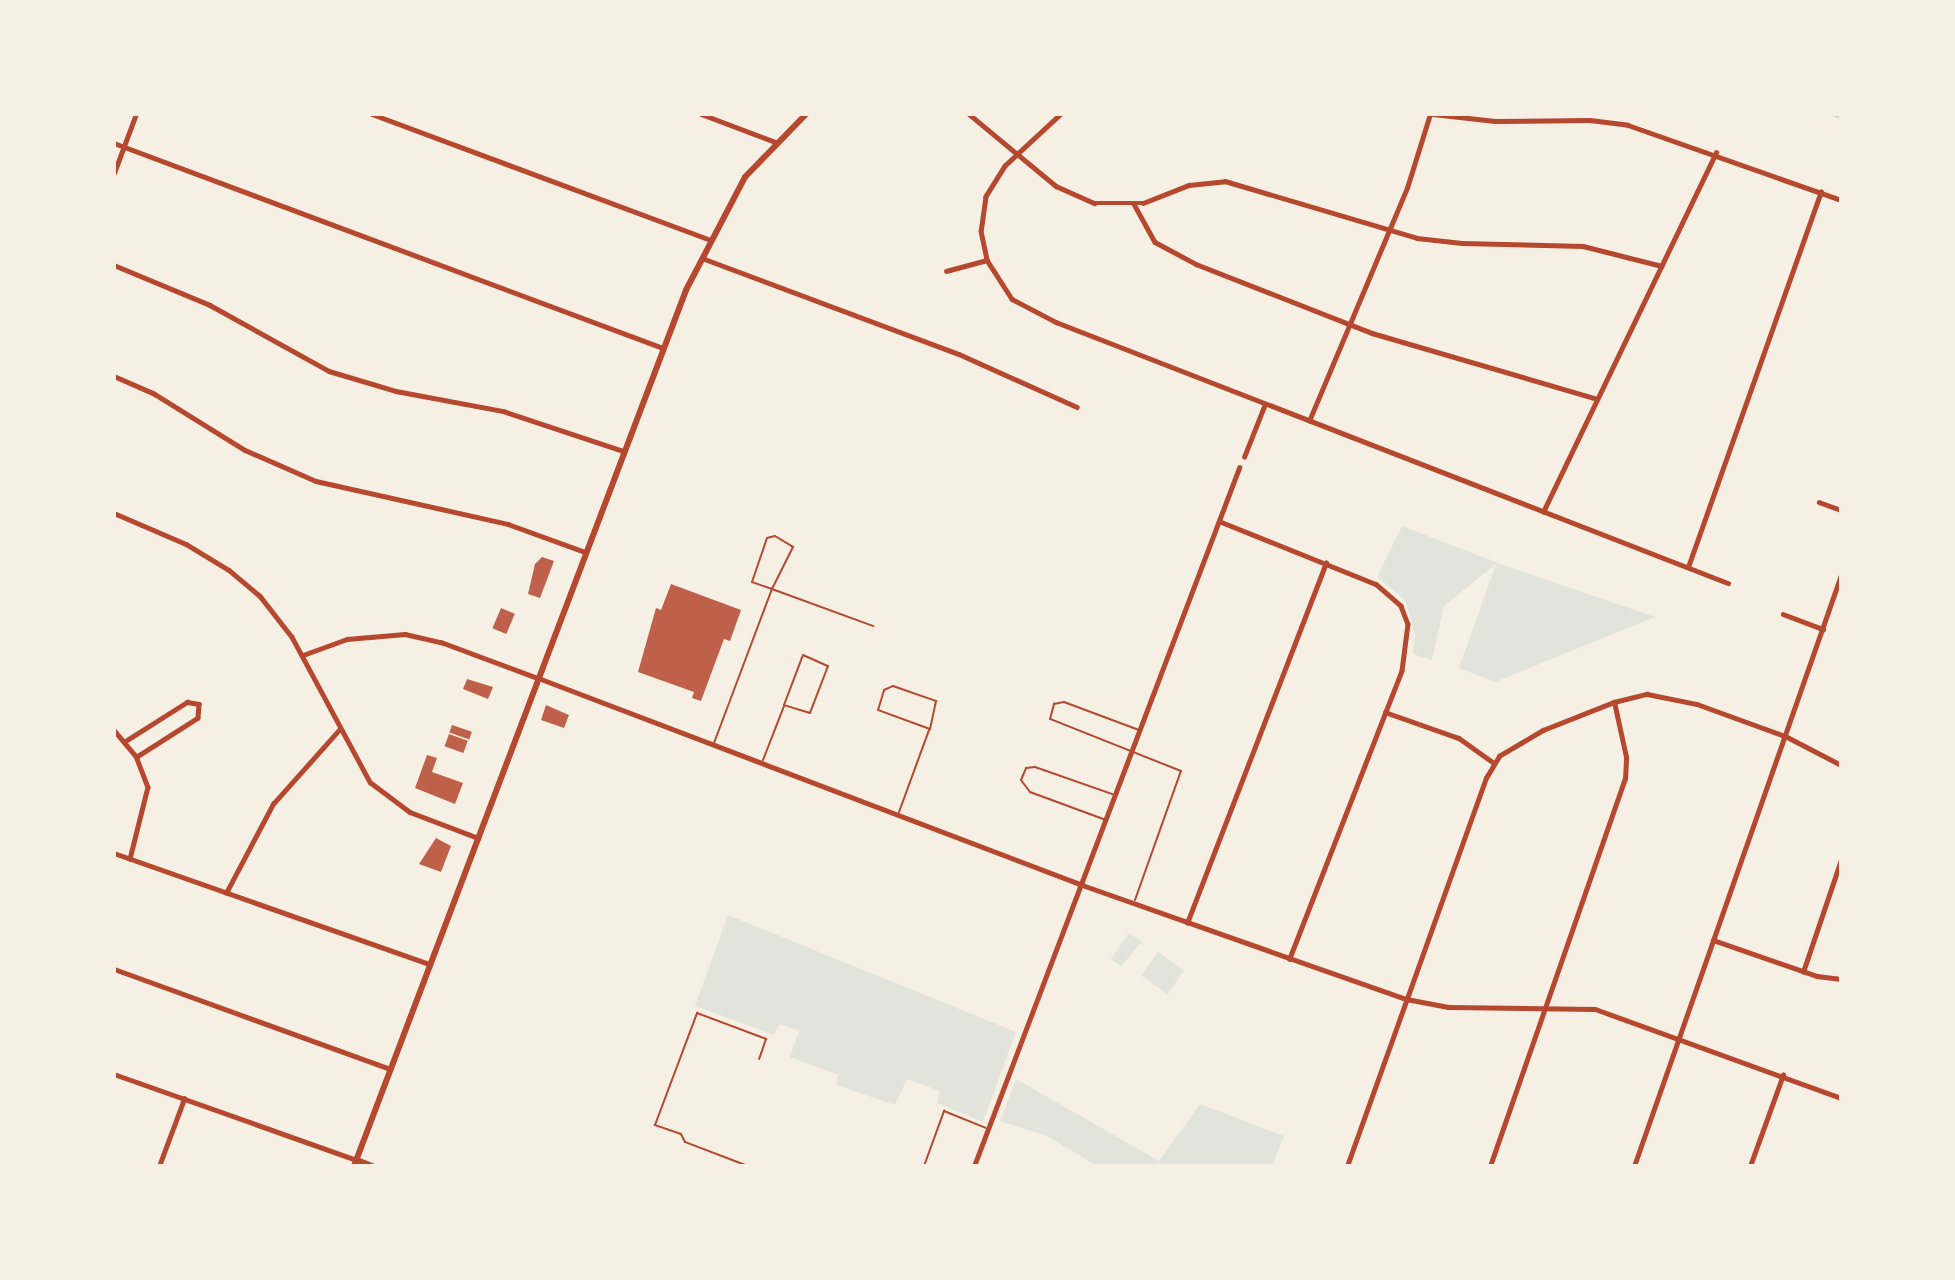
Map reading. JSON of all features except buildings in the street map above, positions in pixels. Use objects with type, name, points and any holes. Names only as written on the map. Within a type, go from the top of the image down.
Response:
[{"type":"main road","points":[[372,1166],[355,1163],[663,348],[710,240],[745,177],[775,142],[806,114]]},
{"type":"street","points":[[114,173],[136,114]]},
{"type":"street","points":[[372,114],[710,240]]},
{"type":"street","points":[[701,114],[775,142]]},
{"type":"street","points":[[969,114],[1066,192],[1094,203],[1135,204],[1189,185],[1226,181],[1390,230],[1446,243],[1583,246],[1662,266]]},
{"type":"street","points":[[1062,114],[1017,154],[986,197],[981,231],[987,260],[1006,294],[1034,312],[1728,583]]},
{"type":"street","points":[[1309,421],[1390,230],[1431,114],[1495,121],[1608,121],[1716,152],[1841,200]]},
{"type":"street","points":[[114,143],[663,348]]},
{"type":"street","points":[[1543,512],[1716,152]]},
{"type":"street","points":[[1688,568],[1821,192]]},
{"type":"street","points":[[1135,204],[1155,242],[1171,253],[1351,324],[1597,399]]},
{"type":"street","points":[[702,258],[959,354],[1077,407]]},
{"type":"street","points":[[946,271],[987,260]]},
{"type":"street","points":[[114,265],[197,299],[329,371],[397,391],[503,411],[623,451]]},
{"type":"street","points":[[114,376],[153,394],[245,450],[316,481],[487,519],[585,552]]},
{"type":"street","points":[[1244,457],[1265,404]]},
{"type":"street","points":[[974,1166],[1239,468]]},
{"type":"street","points":[[1819,502],[1841,510]]},
{"type":"street","points":[[114,513],[161,532],[229,570],[276,614],[303,655],[362,772],[386,796],[410,813],[478,838]]},
{"type":"street","points":[[1219,521],[1389,591],[1404,613],[1407,650],[1290,959]]},
{"type":"street","points":[[1187,923],[1326,563]]},
{"type":"street","points":[[1634,1166],[1841,575]]},
{"type":"street","points":[[1783,614],[1822,629]]},
{"type":"street","points":[[303,655],[347,639],[405,634],[441,642],[763,760],[1082,885],[1406,999],[1448,1007],[1546,1006],[1595,1009],[1679,1037],[1841,1098]]},
{"type":"street","points":[[1347,1166],[1494,764],[1543,730],[1614,702],[1647,694],[1673,697],[1785,736],[1841,765]]},
{"type":"street","points":[[124,742],[187,702],[199,704],[198,719],[137,757]]},
{"type":"street","points":[[1490,1166],[1625,779],[1626,757],[1614,702]]},
{"type":"street","points":[[1385,712],[1459,738],[1494,764]]},
{"type":"street","points":[[114,730],[137,757],[148,787],[130,859]]},
{"type":"street","points":[[226,893],[273,804],[339,730]]},
{"type":"street","points":[[114,853],[430,964]]},
{"type":"street","points":[[1803,972],[1841,860]]},
{"type":"street","points":[[1713,940],[1803,972],[1841,979]]},
{"type":"street","points":[[114,969],[391,1069]]},
{"type":"street","points":[[114,1074],[355,1163]]},
{"type":"street","points":[[1750,1166],[1783,1075]]},
{"type":"street","points":[[159,1166],[184,1099]]},
{"type":"lane","points":[[714,743],[772,589],[793,544],[771,535],[752,582],[772,589],[873,626]]},
{"type":"lane","points":[[763,760],[803,655],[828,666],[810,713],[784,705]]},
{"type":"lane","points":[[899,813],[930,729],[936,701],[893,686],[884,690],[878,710],[930,729]]},
{"type":"lane","points":[[1134,903],[1181,771],[1055,725],[1050,719],[1053,707],[1063,702],[1140,731]]},
{"type":"lane","points":[[1107,820],[1024,788],[1026,768],[1035,767],[1116,796]]},
{"type":"lane","points":[[748,1166],[685,1142],[681,1134],[655,1125],[697,1013],[766,1039],[759,1059]]},
{"type":"lane","points":[[924,1166],[944,1111],[988,1129]]},
{"type":"shaded area","points":[[1402,526],[1498,563],[1655,617],[1495,682],[1459,668],[1496,564],[1444,606],[1432,660],[1413,654],[1415,635],[1405,600],[1377,577]]},
{"type":"shaded area","points":[[728,915],[1016,1032],[983,1122],[937,1103],[940,1091],[907,1079],[895,1105],[836,1085],[838,1075],[790,1057],[799,1031],[780,1024],[774,1035],[695,1006]]},
{"type":"shaded area","points":[[1129,933],[1142,942],[1121,966],[1111,959]]},
{"type":"shaded area","points":[[1158,952],[1184,970],[1168,994],[1141,976]]},
{"type":"shaded area","points":[[1016,1079],[1159,1161],[1200,1104],[1284,1136],[1272,1166],[1097,1166],[1047,1136],[1000,1121]]},
{"type":"waterway","points":[[1832,114],[1841,117]]}]
